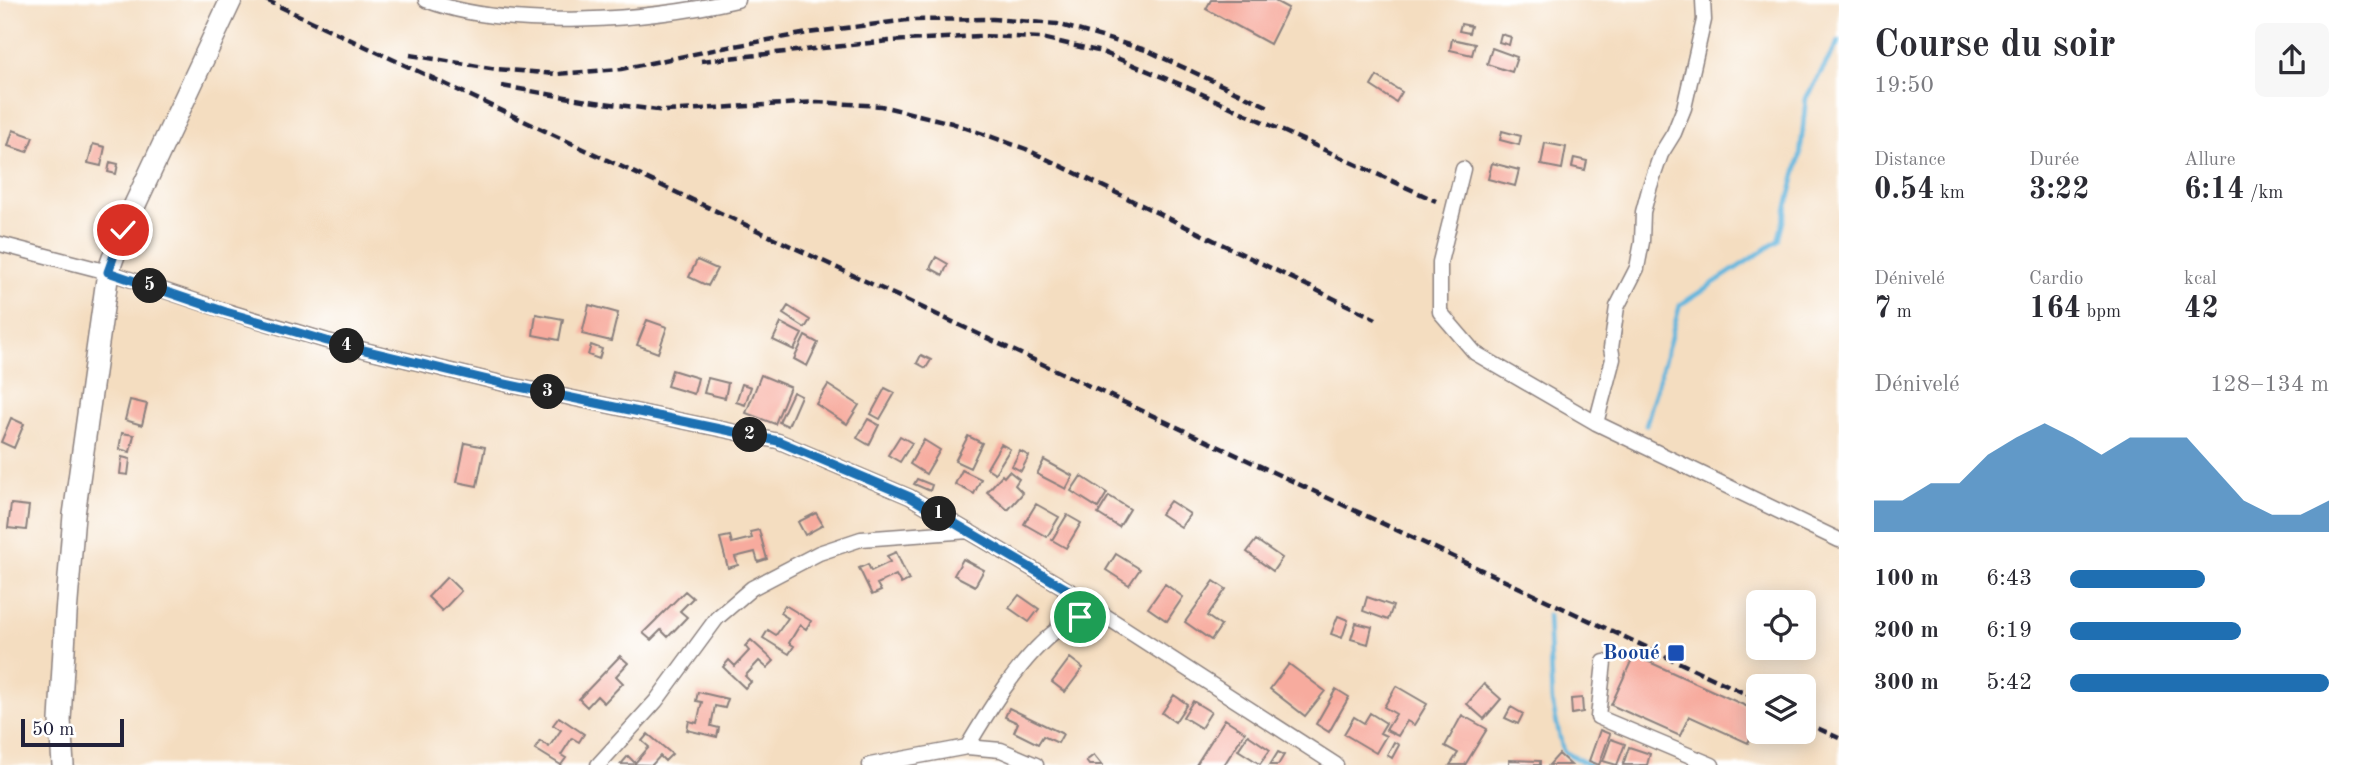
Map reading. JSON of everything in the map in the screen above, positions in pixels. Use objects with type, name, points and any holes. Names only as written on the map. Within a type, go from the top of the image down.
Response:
[{"type":"street","points":[[63,765],[60,720],[65,614],[74,515],[108,272],[123,230],[231,0]]},
{"type":"street","points":[[426,0],[499,18],[556,19],[673,12],[737,0]]},
{"type":"street","points":[[1596,423],[1613,359],[1611,348],[1617,307],[1637,268],[1642,242],[1643,212],[1650,186],[1661,154],[1674,133],[1684,108],[1704,20],[1703,0]]},
{"type":"street","points":[[1463,169],[1440,262],[1440,312],[1475,353],[1596,423],[1839,540]]},
{"type":"street","points":[[0,244],[108,272],[226,312],[327,341],[505,384],[778,441],[910,497],[970,531],[1067,589],[1336,765]]},
{"type":"street","points":[[598,765],[656,701],[717,618],[752,588],[820,553],[861,539],[970,531]]},
{"type":"street","points":[[1057,630],[1067,589]]},
{"type":"street","points":[[967,747],[1006,686],[1057,630],[1080,617],[1099,612]]},
{"type":"street","points":[[1604,662],[1598,717],[1712,765]]},
{"type":"street","points":[[870,765],[967,747],[1000,750],[1035,765]]},
{"type":"building","points":[[1211,0],[1273,0],[1288,8],[1270,44],[1206,9]]},
{"type":"building","points":[[1461,24],[1471,26],[1469,33],[1459,31]]},
{"type":"building","points":[[1501,34],[1511,37],[1509,45],[1499,42]]},
{"type":"building","points":[[1452,39],[1475,44],[1472,55],[1450,50]]},
{"type":"building","points":[[1492,48],[1517,57],[1512,72],[1487,64]]},
{"type":"building","points":[[1377,76],[1402,92],[1396,102],[1371,86]]},
{"type":"building","points":[[13,130],[33,137],[27,152],[8,146]]},
{"type":"building","points":[[1502,131],[1521,136],[1519,145],[1500,140]]},
{"type":"building","points":[[1545,143],[1566,147],[1562,169],[1541,165]]},
{"type":"building","points":[[93,144],[105,147],[101,166],[88,163]]},
{"type":"building","points":[[1574,158],[1587,161],[1585,170],[1572,167]]},
{"type":"building","points":[[110,162],[118,164],[116,174],[108,172]]},
{"type":"building","points":[[1492,163],[1519,170],[1515,186],[1488,179]]},
{"type":"building","points":[[936,257],[948,264],[943,275],[930,268]]},
{"type":"building","points":[[697,260],[717,269],[708,286],[689,277]]},
{"type":"building","points":[[589,305],[618,313],[611,341],[582,334]]},
{"type":"building","points":[[788,306],[810,320],[805,328],[783,314]]},
{"type":"building","points":[[536,314],[563,319],[559,340],[533,335]]},
{"type":"building","points":[[647,320],[667,327],[658,353],[637,345]]},
{"type":"building","points":[[781,323],[802,334],[794,350],[773,340]]},
{"type":"building","points":[[805,336],[818,343],[807,366],[794,359]]},
{"type":"building","points":[[591,345],[602,349],[599,359],[588,355]]},
{"type":"building","points":[[921,355],[931,360],[926,368],[917,363]]},
{"type":"building","points":[[672,370],[698,378],[694,394],[667,386]]},
{"type":"building","points":[[761,375],[790,387],[775,424],[746,413]]},
{"type":"building","points":[[708,378],[728,383],[725,398],[704,393]]},
{"type":"building","points":[[742,384],[751,387],[745,405],[736,402]]},
{"type":"building","points":[[828,385],[859,405],[847,424],[816,404]]},
{"type":"building","points":[[885,388],[895,393],[880,419],[871,414]]},
{"type":"building","points":[[793,392],[801,396],[788,426],[779,422]]},
{"type":"building","points":[[130,400],[147,404],[142,425],[125,420]]},
{"type":"building","points":[[11,418],[24,424],[14,448],[1,442]]},
{"type":"building","points":[[868,419],[879,425],[869,445],[857,438]]},
{"type":"building","points":[[122,433],[134,435],[130,452],[119,449]]},
{"type":"building","points":[[900,436],[912,443],[900,462],[888,455]]},
{"type":"building","points":[[968,436],[982,443],[970,468],[955,461]]},
{"type":"building","points":[[924,440],[940,450],[926,474],[910,464]]},
{"type":"building","points":[[465,443],[485,447],[477,486],[457,482]]},
{"type":"building","points":[[1001,444],[1010,449],[995,473],[987,468]]},
{"type":"building","points":[[1020,451],[1029,456],[1021,471],[1012,466]]},
{"type":"building","points":[[122,457],[130,459],[128,475],[120,474]]},
{"type":"building","points":[[1044,460],[1073,476],[1066,489],[1037,474]]},
{"type":"building","points":[[962,470],[981,479],[974,494],[955,484]]},
{"type":"building","points":[[1009,471],[1019,479],[1015,485],[1023,493],[1008,510],[987,492]]},
{"type":"building","points":[[1081,476],[1107,493],[1098,508],[1071,491]]},
{"type":"building","points":[[917,479],[932,485],[930,491],[914,484]]},
{"type":"building","points":[[1109,496],[1130,509],[1119,527],[1098,514]]},
{"type":"building","points":[[1170,501],[1190,514],[1181,527],[1161,514]]},
{"type":"building","points":[[11,504],[29,506],[26,530],[8,528]]},
{"type":"building","points":[[1036,504],[1059,517],[1047,537],[1024,524]]},
{"type":"building","points":[[816,513],[823,525],[805,535],[798,522]]},
{"type":"building","points":[[1067,515],[1081,523],[1066,548],[1052,540]]},
{"type":"building","points":[[759,530],[767,559],[758,562],[755,552],[735,557],[738,565],[728,568],[720,538],[730,536],[732,543],[752,538],[750,532]]},
{"type":"building","points":[[1256,540],[1282,558],[1273,571],[1247,552]]},
{"type":"building","points":[[896,552],[909,580],[901,584],[896,575],[877,584],[881,591],[872,595],[859,568],[868,564],[871,571],[890,562],[887,556]]},
{"type":"building","points":[[1116,554],[1140,569],[1129,585],[1106,570]]},
{"type":"building","points":[[963,559],[984,570],[975,586],[954,575]]},
{"type":"building","points":[[447,577],[461,591],[442,611],[428,597]]},
{"type":"building","points":[[1214,581],[1226,589],[1207,616],[1221,626],[1211,640],[1185,622]]},
{"type":"building","points":[[1165,584],[1183,597],[1167,621],[1148,608]]},
{"type":"building","points":[[685,591],[693,598],[680,611],[687,617],[668,637],[661,630],[651,640],[643,633]]},
{"type":"building","points":[[1019,595],[1039,609],[1029,622],[1009,608]]},
{"type":"building","points":[[1367,597],[1393,606],[1388,620],[1363,611]]},
{"type":"building","points":[[785,605],[811,621],[806,629],[800,625],[789,643],[794,646],[789,654],[763,638],[768,630],[776,635],[788,618],[780,613]]},
{"type":"building","points":[[1338,616],[1348,620],[1342,638],[1331,634]]},
{"type":"building","points":[[1356,623],[1372,627],[1368,644],[1351,639]]},
{"type":"building","points":[[751,640],[774,661],[767,668],[759,661],[745,676],[751,682],[745,688],[723,667],[729,660],[735,666],[749,651],[745,646]]},
{"type":"building","points":[[1634,655],[1746,706],[1746,742],[1689,716],[1680,736],[1611,705]]},
{"type":"building","points":[[620,656],[628,663],[616,676],[623,683],[604,703],[597,696],[587,707],[579,699]]},
{"type":"building","points":[[1070,658],[1083,668],[1065,692],[1052,682]]},
{"type":"building","points":[[1289,664],[1325,691],[1305,716],[1270,689]]},
{"type":"building","points":[[1484,684],[1501,699],[1484,719],[1467,704]]},
{"type":"building","points":[[1396,686],[1427,704],[1414,725],[1407,721],[1398,736],[1386,730],[1396,714],[1384,707]]},
{"type":"building","points":[[1336,689],[1349,697],[1329,732],[1316,724]]},
{"type":"building","points":[[698,692],[728,699],[725,708],[715,706],[711,726],[719,728],[717,737],[687,730],[689,721],[697,723],[702,702],[696,701]]},
{"type":"building","points":[[1174,695],[1187,704],[1175,722],[1162,713]]},
{"type":"building","points":[[1582,698],[1583,712],[1572,714],[1571,699]]},
{"type":"building","points":[[1193,701],[1211,712],[1201,728],[1183,717]]},
{"type":"building","points":[[1511,707],[1523,714],[1518,724],[1505,718]]},
{"type":"building","points":[[1009,708],[1063,734],[1058,743],[1043,736],[1038,744],[1014,732],[1018,723],[1005,717]]},
{"type":"building","points":[[1370,713],[1386,723],[1380,733],[1386,736],[1376,753],[1344,734],[1354,717],[1364,723]]},
{"type":"building","points":[[1462,715],[1487,729],[1465,765],[1450,765],[1458,753],[1445,746]]},
{"type":"building","points":[[559,717],[584,734],[579,742],[572,738],[561,755],[566,758],[561,765],[535,749],[540,741],[549,747],[561,730],[553,725]]},
{"type":"building","points":[[1225,719],[1245,732],[1224,765],[1196,765]]},
{"type":"building","points":[[1600,730],[1610,734],[1599,765],[1589,761]]},
{"type":"building","points":[[648,734],[672,754],[665,761],[660,756],[652,765],[621,764],[628,756],[635,763],[649,747],[642,741]]},
{"type":"building","points":[[1248,735],[1270,750],[1260,764],[1238,750]]},
{"type":"building","points":[[1611,739],[1625,744],[1617,765],[1603,761]]},
{"type":"building","points":[[1394,742],[1399,745],[1392,758],[1387,755]]},
{"type":"building","points":[[1629,747],[1650,754],[1647,765],[1623,765]]},
{"type":"building","points":[[1278,752],[1284,755],[1278,765],[1270,765]]},
{"type":"building","points":[[1559,754],[1571,765],[1549,765]]},
{"type":"building","points":[[1094,755],[1102,765],[1089,765],[1086,761]]},
{"type":"building","points":[[1509,760],[1540,761],[1540,765],[1509,765]]},
{"type":"waterway","points":[[1646,425],[1680,305],[1778,241],[1800,156],[1806,98],[1839,41]]},
{"type":"waterway","points":[[1548,615],[1552,702],[1563,751],[1589,765]]},
{"type":"railway","points":[[266,0],[1746,694]]},
{"type":"railway","points":[[410,55],[497,69],[557,74],[621,69],[808,33],[907,20],[993,19],[1057,24],[1146,50],[1271,108]]},
{"type":"railway","points":[[701,61],[889,41],[980,36],[1042,38],[1102,52],[1189,88],[1436,201]]},
{"type":"railway","points":[[502,86],[665,111],[817,102],[881,106],[952,123],[1026,149],[1376,319]]},
{"type":"railway","points":[[1816,727],[1839,738]]},
{"type":"place","name":"Booué","points":[[1676,653]]},
{"type":"route","points":[[123,230],[108,272],[226,312],[415,363],[778,441],[910,497],[1075,594],[1099,612],[1080,617]]}]
